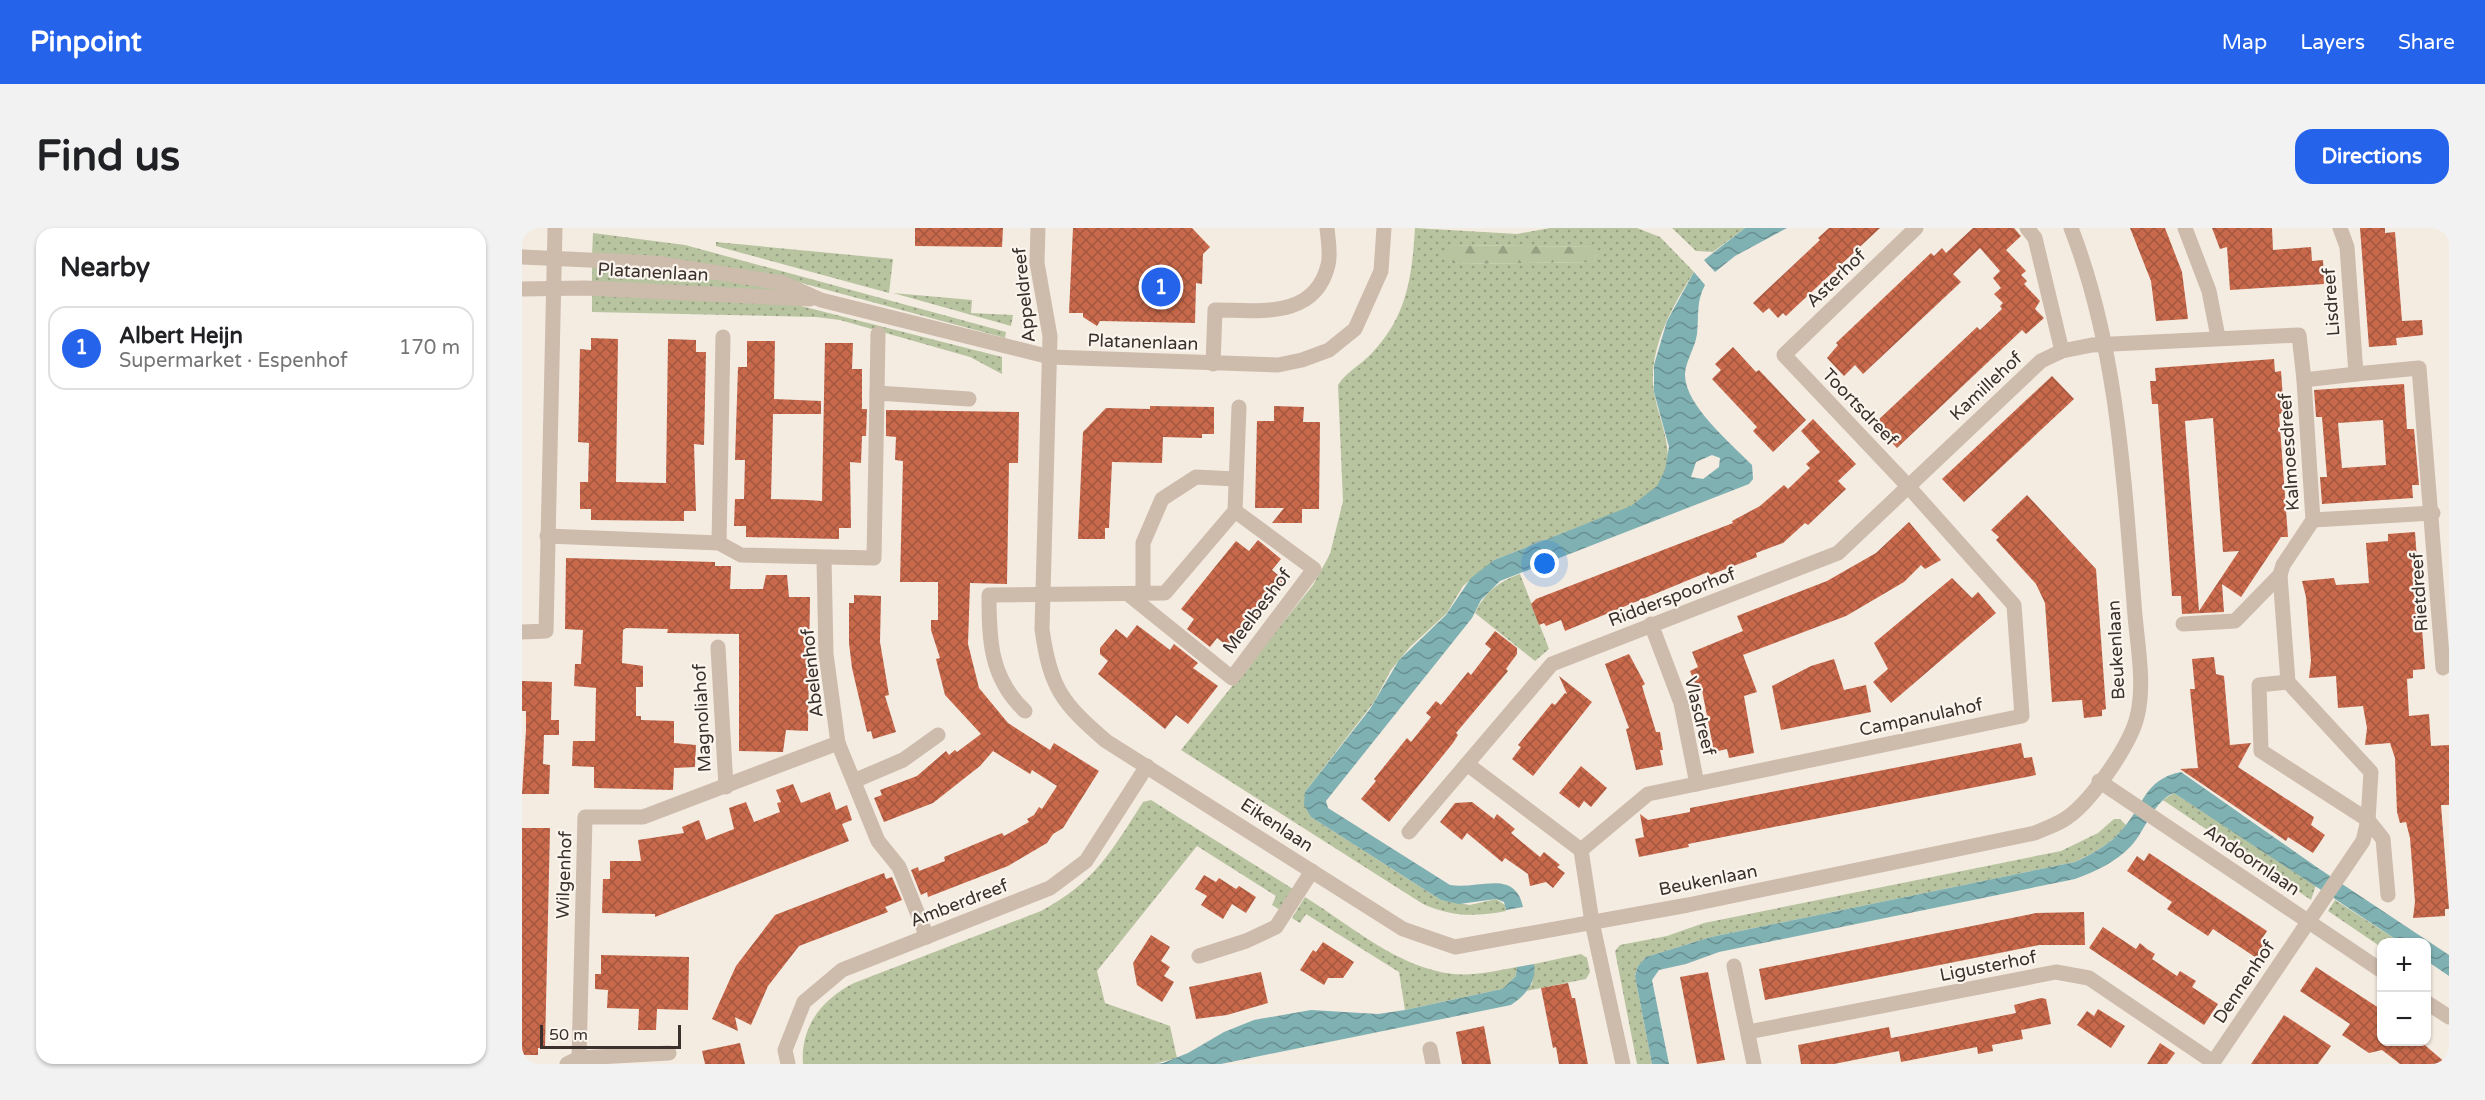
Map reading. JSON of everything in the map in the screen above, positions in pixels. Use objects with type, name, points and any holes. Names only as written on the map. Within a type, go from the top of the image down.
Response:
[{"type":"street","points":[[522,632],[546,631],[555,228]]},
{"type":"street","name":"Appeldreef","points":[[1038,228],[1037,263],[1050,336],[1050,357]]},
{"type":"street","points":[[1213,364],[1215,310],[1280,310],[1295,306],[1307,298],[1324,275],[1328,264],[1327,228]]},
{"type":"street","name":"Platanenlaan","points":[[522,257],[655,263],[720,271],[783,283],[821,300],[1050,357],[1278,365],[1302,360],[1329,350],[1355,329],[1381,271],[1384,228]]},
{"type":"street","name":"Asterhof","points":[[1784,356],[1916,228]]},
{"type":"street","points":[[2027,228],[2035,238],[2062,351]]},
{"type":"street","name":"Beukenlaan","points":[[1592,922],[2036,833],[2068,818],[2099,781],[2129,738],[2138,716],[2140,682],[2123,486],[2106,343],[2071,228]]},
{"type":"street","points":[[2185,228],[2208,291],[2218,337]]},
{"type":"street","name":"Lisdreef","points":[[2340,228],[2347,247],[2356,374]]},
{"type":"street","name":"Platanenlaan","points":[[522,290],[585,288],[821,300]]},
{"type":"street","points":[[547,536],[719,543],[741,555],[824,559],[874,558],[878,334]]},
{"type":"street","name":"Lisdreef","points":[[2106,343],[2299,335],[2304,380]]},
{"type":"street","points":[[719,543],[723,337]]},
{"type":"street","name":"Kamillehof","points":[[1907,485],[2041,361],[2062,351],[2106,343]]},
{"type":"street","name":"Toortsdreef","points":[[1784,356],[1907,485]]},
{"type":"street","name":"Eikenlaan","points":[[1050,357],[1042,629],[1047,666],[1059,693],[1076,715],[1106,741],[1403,929],[1455,947],[1592,922]]},
{"type":"street","name":"Rietdreef","points":[[2356,374],[2419,368],[2433,513],[2443,668]]},
{"type":"street","points":[[2304,380],[2356,374]]},
{"type":"street","name":"Kalmoesdreef","points":[[2183,624],[2235,621],[2280,575],[2283,565],[2313,520],[2304,380]]},
{"type":"street","points":[[877,393],[969,399]]},
{"type":"street","points":[[1025,711],[1009,695],[994,667],[989,632],[989,595],[1165,593],[1235,511],[1239,407]]},
{"type":"street","points":[[1135,594],[1143,543],[1162,499],[1196,477],[1236,479]]},
{"type":"street","name":"Ridderspoorhof","points":[[1409,832],[1552,664],[1650,624],[1788,574],[1838,553],[1907,485]]},
{"type":"street","name":"Campanulahof","points":[[1581,850],[1648,794],[2022,716],[2014,605],[1907,485]]},
{"type":"street","name":"Meelbeshof","points":[[1135,594],[1232,678],[1314,569],[1235,511]]},
{"type":"street","points":[[2313,520],[2433,513]]},
{"type":"street","name":"Abelenhof","points":[[824,559],[826,654],[838,743],[856,780],[878,841],[899,867],[927,937]]},
{"type":"street","points":[[2280,575],[2288,682],[2259,685],[2261,751],[2368,820],[2383,839],[2388,895]]},
{"type":"street","name":"Vlasdreef","points":[[1650,624],[1681,703],[1697,784]]},
{"type":"street","name":"Magnoliahof","points":[[718,647],[726,786]]},
{"type":"street","name":"Dennenhof","points":[[2213,1063],[2363,841],[2368,820],[2371,772],[2288,682]]},
{"type":"street","points":[[856,780],[903,760],[938,735]]},
{"type":"street","name":"Wilgenhof","points":[[669,1053],[573,1061],[585,817],[643,817],[838,743]]},
{"type":"street","points":[[1467,764],[1581,850],[1592,922],[1623,1064]]},
{"type":"street","name":"Amberdreef","points":[[788,1064],[785,1050],[804,1002],[842,970],[1050,888],[1086,861],[1147,766]]},
{"type":"street","name":"Andoornlaan","points":[[2099,781],[2377,968]]},
{"type":"street","points":[[1199,956],[1246,941],[1276,927],[1312,871]]},
{"type":"street","points":[[1734,966],[1754,1064]]},
{"type":"street","name":"Ligusterhof","points":[[1748,1032],[2056,972],[2089,978],[2213,1063]]},
{"type":"street","points":[[2431,1005],[2449,1017]]},
{"type":"green space","points":[[1415,228],[1517,234],[1550,228],[1637,228],[1660,237],[1694,272],[1667,320],[1655,360],[1654,390],[1668,455],[1666,471],[1658,486],[1643,500],[1631,507],[1494,560],[1463,586],[1447,613],[1410,647],[1391,670],[1374,702],[1305,792],[1311,817],[1441,900],[1470,905],[1496,899],[1505,905],[1506,911],[1484,914],[1454,914],[1423,904],[1181,750],[1313,585],[1330,554],[1343,501],[1338,385],[1372,353],[1393,325],[1409,279]],"holes":[[[1450,245],[1595,247],[1598,253],[1593,262],[1458,264],[1449,262]]]},
{"type":"green space","points":[[1672,228],[1745,228],[1713,252],[1696,251]]},
{"type":"green space","points":[[593,233],[685,245],[1006,332],[1005,338],[798,282],[592,256]]},
{"type":"green space","points":[[716,242],[893,259],[889,293],[716,246]]},
{"type":"green space","points":[[1450,245],[1596,247],[1598,253],[1593,262],[1458,264],[1449,262],[1445,249]]},
{"type":"green space","points":[[592,266],[679,270],[786,291],[592,284]]},
{"type":"green space","points":[[893,293],[972,300],[971,313],[1013,315],[1011,326]]},
{"type":"green space","points":[[592,294],[748,299],[801,306],[1002,357],[1002,374],[970,357],[840,320],[816,317],[592,312]]},
{"type":"green space","points":[[1520,574],[1549,649],[1535,661],[1475,613],[1483,599],[1493,589]]},
{"type":"green space","points":[[2174,793],[2316,885],[2311,900],[2163,800]]},
{"type":"green space","points":[[1151,800],[1293,889],[1280,910],[1272,905],[1276,896],[1197,846],[1097,971],[1105,1003],[1170,1026],[1177,1058],[1154,1064],[803,1064],[805,1038],[809,1026],[832,997],[854,983],[1041,911],[1060,900],[1089,877],[1111,851],[1143,802]]},
{"type":"green space","points":[[2114,819],[2120,819],[2126,825],[2109,842],[2075,862],[1711,937],[1646,957],[1638,966],[1635,976],[1652,1064],[1637,1064],[1615,951],[1620,945],[1667,936],[1704,923],[2061,851],[2098,833]]},
{"type":"green space","points":[[1305,897],[1375,944],[1413,963],[1453,974],[1485,973],[1517,967],[1518,974],[1502,989],[1405,1010],[1399,972],[1306,914],[1300,923],[1292,918]]},
{"type":"green space","points":[[2335,900],[2394,938],[2377,938],[2377,944],[2328,911]]},
{"type":"green space","points":[[1581,954],[1587,958],[1590,972],[1586,979],[1526,991],[1532,984],[1534,964]]},
{"type":"water","points":[[1745,228],[1787,228],[1735,256],[1715,272],[1704,260]]},
{"type":"water","points":[[1694,272],[1705,285],[1699,303],[1696,339],[1685,374],[1687,386],[1700,411],[1752,465],[1753,479],[1749,484],[1500,581],[1481,600],[1472,618],[1326,801],[1328,808],[1450,885],[1504,884],[1519,895],[1523,907],[1506,910],[1504,902],[1496,899],[1459,904],[1441,900],[1311,817],[1304,805],[1305,792],[1370,709],[1399,660],[1446,615],[1471,578],[1494,560],[1631,506],[1657,486],[1665,470],[1669,447],[1654,392],[1654,365],[1667,321]],"holes":[[[1712,455],[1720,458],[1719,467],[1703,479],[1691,477],[1696,462]]]},
{"type":"water","points":[[2181,772],[2423,938],[2394,938],[2174,793],[2161,802],[2136,840],[2125,852],[2104,866],[2075,879],[1719,952],[1686,964],[1659,970],[1652,980],[1669,1064],[1652,1064],[1635,976],[1638,966],[1646,957],[1711,937],[2075,862],[2111,841],[2129,822],[2152,787],[2169,776]]},
{"type":"water","points":[[2431,943],[2449,955],[2449,976],[2431,964]]},
{"type":"water","points":[[1534,964],[1532,983],[1511,1005],[1221,1064],[1154,1064],[1163,1063],[1188,1053],[1224,1032],[1254,1020],[1311,1010],[1378,1014],[1405,1010],[1502,989],[1516,976],[1517,967]]},
{"type":"building","points":[[915,228],[1003,228],[1002,247],[915,246]]},
{"type":"building","points":[[1073,228],[1192,228],[1210,247],[1203,254],[1202,284],[1196,283],[1195,323],[1100,321],[1097,326],[1083,317],[1083,313],[1069,313]]},
{"type":"building","points":[[1829,228],[1880,228],[1786,316],[1783,313],[1778,318],[1769,308],[1763,313],[1753,303],[1820,240],[1818,238]]},
{"type":"building","points":[[1973,228],[2014,228],[2021,236],[2006,250],[2026,271],[2021,275],[2027,281],[2024,284],[2040,301],[2035,309],[2044,318],[2026,334],[2022,330],[1897,448],[1874,424],[1977,327],[1980,330],[2002,309],[2000,306],[2003,303],[1994,294],[2001,288],[1993,278],[2000,271],[1980,248],[1953,274],[1961,282],[1863,374],[1855,365],[1844,376],[1827,358],[1838,345],[1836,343],[1931,253],[1934,256],[1942,248],[1946,253]]},
{"type":"building","points":[[2130,228],[2165,228],[2182,272],[2188,319],[2156,321],[2151,281]]},
{"type":"building","points":[[2212,228],[2272,228],[2273,250],[2311,247],[2312,261],[2323,260],[2324,284],[2230,290],[2227,247],[2220,249]]},
{"type":"building","points":[[2360,228],[2385,228],[2385,233],[2395,232],[2402,321],[2422,320],[2423,335],[2396,338],[2397,345],[2369,347]]},
{"type":"building","points":[[591,338],[618,339],[616,482],[666,483],[668,339],[696,340],[696,352],[706,352],[704,445],[694,444],[696,511],[684,511],[684,521],[591,520],[591,509],[580,509],[580,482],[588,482],[589,443],[578,442],[580,349],[591,350]]},
{"type":"building","points":[[747,341],[775,341],[774,399],[821,401],[821,414],[773,414],[771,499],[822,501],[825,343],[853,343],[852,369],[862,369],[862,409],[867,409],[866,436],[862,436],[861,463],[850,462],[851,528],[839,528],[839,539],[746,537],[746,526],[734,526],[735,499],[744,499],[745,460],[735,460],[738,367],[747,367]]},
{"type":"building","points":[[1733,347],[1756,372],[1759,370],[1806,420],[1773,452],[1753,431],[1757,427],[1712,379],[1721,370],[1715,364]]},
{"type":"building","points":[[2274,359],[2275,372],[2281,371],[2284,413],[2279,414],[2288,537],[2281,537],[2241,597],[2222,584],[2224,612],[2182,614],[2181,596],[2172,596],[2158,404],[2152,404],[2150,381],[2156,381],[2155,368]],"holes":[[[2213,418],[2223,552],[2239,551],[2199,611],[2185,421]]]},
{"type":"building","points":[[2052,376],[2074,399],[1964,502],[1942,479]]},
{"type":"building","points":[[2404,384],[2407,429],[2414,429],[2419,485],[2412,485],[2413,498],[2322,504],[2320,477],[2327,477],[2322,417],[2316,417],[2314,390]],"holes":[[[2383,420],[2386,465],[2342,468],[2338,423]]]},
{"type":"building","points":[[1150,406],[1214,407],[1214,434],[1202,434],[1202,438],[1163,437],[1162,463],[1112,462],[1109,528],[1105,528],[1105,539],[1078,539],[1083,432],[1106,408],[1150,409]]},
{"type":"building","points":[[1274,406],[1304,407],[1303,422],[1320,422],[1319,509],[1302,509],[1302,523],[1272,523],[1284,508],[1255,508],[1257,421],[1274,421]]},
{"type":"building","points":[[886,410],[1019,412],[1018,463],[1009,463],[1007,584],[970,583],[968,644],[979,688],[1008,723],[1050,750],[1054,743],[1099,771],[1063,828],[1053,834],[1047,843],[1008,866],[928,897],[927,892],[921,895],[911,870],[918,867],[919,871],[945,861],[944,857],[1002,833],[1004,836],[1029,822],[1027,819],[1034,815],[1039,807],[1042,809],[1057,786],[1032,770],[1030,774],[993,751],[980,766],[933,803],[884,822],[874,798],[882,795],[880,790],[917,776],[946,751],[949,755],[955,750],[957,752],[981,734],[945,695],[936,659],[940,658],[931,630],[931,620],[938,620],[938,582],[900,582],[903,461],[895,460],[896,437],[886,436]]},
{"type":"building","points":[[1813,419],[1856,464],[1838,481],[1846,489],[1808,525],[1805,523],[1783,543],[1756,553],[1757,557],[1710,575],[1708,572],[1565,631],[1561,620],[1546,626],[1544,623],[1539,625],[1531,604],[1536,599],[1733,523],[1732,521],[1760,506],[1784,485],[1788,489],[1810,468],[1806,464],[1820,452],[1801,431]]},
{"type":"building","points":[[2027,495],[2096,569],[2106,709],[2102,710],[2102,716],[2084,718],[2082,700],[2052,702],[2045,603],[2036,584],[1996,540],[1999,537],[1991,530]]},
{"type":"building","points":[[1909,522],[1941,560],[1925,569],[1921,565],[1904,582],[1846,616],[1743,655],[1757,692],[1744,696],[1754,753],[1729,758],[1727,749],[1714,752],[1702,690],[1698,692],[1690,671],[1698,667],[1692,652],[1743,631],[1737,616],[1827,581],[1876,553]]},
{"type":"building","points":[[2415,532],[2425,669],[2413,670],[2413,678],[2407,679],[2409,716],[2429,714],[2431,746],[2449,745],[2449,805],[2441,805],[2449,909],[2445,909],[2445,916],[2413,918],[2415,902],[2410,838],[2406,822],[2400,823],[2397,812],[2395,758],[2390,743],[2365,745],[2367,728],[2363,706],[2338,708],[2336,676],[2309,678],[2311,661],[2306,597],[2302,581],[2334,578],[2336,585],[2369,583],[2366,543],[2388,541],[2388,534]]},
{"type":"building","points":[[1258,540],[1281,559],[1272,570],[1285,581],[1230,648],[1217,638],[1210,647],[1187,629],[1194,619],[1181,609],[1236,541],[1249,551]]},
{"type":"building","points":[[566,558],[715,562],[715,566],[731,566],[730,589],[763,589],[766,575],[787,575],[789,597],[810,597],[808,731],[786,730],[783,752],[739,751],[739,634],[667,633],[668,629],[626,628],[623,630],[622,663],[643,666],[643,687],[636,687],[636,716],[641,716],[641,720],[674,721],[674,743],[696,745],[695,767],[674,768],[673,790],[594,788],[594,767],[572,766],[573,741],[595,741],[596,688],[574,686],[575,664],[581,664],[583,630],[565,629]]},
{"type":"building","points":[[1952,578],[1972,598],[1978,592],[1996,613],[1891,703],[1873,682],[1888,669],[1874,643]]},
{"type":"building","points":[[854,595],[881,596],[880,642],[889,695],[885,696],[896,732],[873,739],[871,731],[867,732],[852,668],[849,643],[849,603],[854,603]]},
{"type":"building","points":[[1137,625],[1170,650],[1174,644],[1198,663],[1193,668],[1218,686],[1188,724],[1176,715],[1165,729],[1098,674],[1108,661],[1100,654],[1100,648],[1116,629],[1127,638]]},
{"type":"building","points":[[1495,631],[1517,648],[1517,654],[1506,669],[1508,671],[1456,733],[1458,735],[1453,743],[1389,822],[1361,799],[1407,738],[1411,742],[1431,717],[1426,713],[1436,701],[1441,705],[1468,672],[1471,675],[1491,649],[1485,644]]},
{"type":"building","points":[[1629,654],[1645,684],[1642,686],[1656,732],[1660,732],[1663,750],[1660,750],[1663,765],[1636,770],[1626,729],[1629,728],[1605,664]]},
{"type":"building","points":[[2214,657],[2216,674],[2224,676],[2230,745],[2251,743],[2238,767],[2314,817],[2311,825],[2325,835],[2313,853],[2288,837],[2286,841],[2180,769],[2198,768],[2190,689],[2195,689],[2192,659]]},
{"type":"building","points":[[1834,659],[1844,690],[1866,685],[1871,712],[1781,730],[1772,686],[1811,666]]},
{"type":"building","points":[[1559,676],[1592,702],[1533,776],[1512,759],[1521,747],[1518,745],[1552,703],[1555,705],[1565,693],[1567,694]]},
{"type":"building","points":[[522,681],[552,682],[551,720],[559,720],[559,735],[544,735],[543,764],[550,765],[549,794],[522,794],[526,711],[522,711]]},
{"type":"building","points":[[2021,743],[2024,758],[2032,757],[2036,775],[1688,844],[1689,847],[1639,857],[1635,839],[1644,837],[1640,814],[1648,820],[1690,812],[1690,808]]},
{"type":"building","points":[[1581,766],[1607,788],[1591,807],[1584,801],[1579,808],[1559,793]]},
{"type":"building","points":[[793,784],[801,803],[830,792],[836,810],[847,805],[852,820],[842,824],[849,841],[655,917],[655,914],[602,913],[603,879],[610,879],[610,861],[641,861],[638,840],[684,833],[682,827],[699,820],[706,840],[734,829],[729,808],[746,802],[754,822],[780,812],[777,803],[781,802],[776,790]]},
{"type":"building","points":[[1472,802],[1494,819],[1497,814],[1515,829],[1511,833],[1540,857],[1544,852],[1560,865],[1557,867],[1565,873],[1553,888],[1546,882],[1530,886],[1528,874],[1505,858],[1502,862],[1467,833],[1462,840],[1440,822],[1455,803]]},
{"type":"building","points":[[522,828],[550,828],[545,1048],[538,1048],[538,1055],[522,1055]]},
{"type":"building","points":[[2149,853],[2267,931],[2261,940],[2268,944],[2258,959],[2213,929],[2208,936],[2167,909],[2172,902],[2127,871],[2137,856],[2144,861]]},
{"type":"building","points":[[884,873],[886,879],[892,877],[902,900],[885,907],[888,912],[799,946],[768,986],[751,1025],[735,1017],[738,1031],[712,1019],[736,966],[775,915]]},
{"type":"building","points":[[1204,875],[1216,882],[1219,878],[1236,889],[1239,886],[1256,897],[1246,913],[1232,904],[1223,919],[1201,905],[1207,896],[1195,889]]},
{"type":"building","points":[[2084,912],[2085,945],[2039,945],[1765,1000],[1759,969],[2036,913]]},
{"type":"building","points":[[2103,927],[2136,949],[2140,943],[2155,954],[2152,959],[2177,976],[2180,971],[2196,981],[2192,987],[2218,1004],[2204,1025],[2089,948]]},
{"type":"building","points":[[1151,935],[1170,947],[1161,961],[1170,967],[1164,976],[1174,982],[1162,1002],[1137,985],[1133,963]]},
{"type":"building","points":[[1323,942],[1354,962],[1343,978],[1328,978],[1324,985],[1300,970],[1313,950],[1316,952]]},
{"type":"building","points":[[601,955],[689,957],[688,1010],[657,1009],[656,1030],[638,1030],[639,1009],[607,1008],[608,990],[595,989],[595,974],[601,974]]},
{"type":"building","points":[[2316,967],[2377,1007],[2377,1046],[2426,1046],[2447,1064],[2400,1064],[2382,1050],[2369,1053],[2342,1035],[2350,1024],[2300,991]]},
{"type":"building","points":[[1261,972],[1268,1003],[1227,1015],[1196,1019],[1189,987]]},
{"type":"building","points":[[1708,972],[1725,1060],[1697,1064],[1680,977]]},
{"type":"building","points":[[1568,983],[1572,998],[1575,998],[1588,1064],[1559,1064],[1556,1047],[1553,1048],[1541,988]]},
{"type":"building","points":[[2041,998],[2046,999],[2051,1024],[2021,1030],[2023,1039],[1992,1045],[1993,1051],[1978,1054],[1977,1047],[1901,1062],[1899,1051],[1834,1064],[1801,1064],[1798,1045],[1889,1027],[1891,1038],[1912,1034],[2016,1013],[2014,1005]]},
{"type":"building","points":[[2098,1009],[2125,1026],[2111,1048],[2077,1025],[2087,1011],[2094,1016]]},
{"type":"building","points":[[2284,1015],[2331,1046],[2318,1064],[2251,1064]]},
{"type":"building","points":[[1484,1026],[1491,1064],[1462,1064],[1456,1032]]},
{"type":"building","points":[[740,1043],[745,1064],[705,1064],[702,1051]]},
{"type":"building","points":[[2160,1043],[2175,1053],[2167,1064],[2147,1064]]},
{"type":"place","name":"Albert Heijn","points":[[1161,287]]}]
